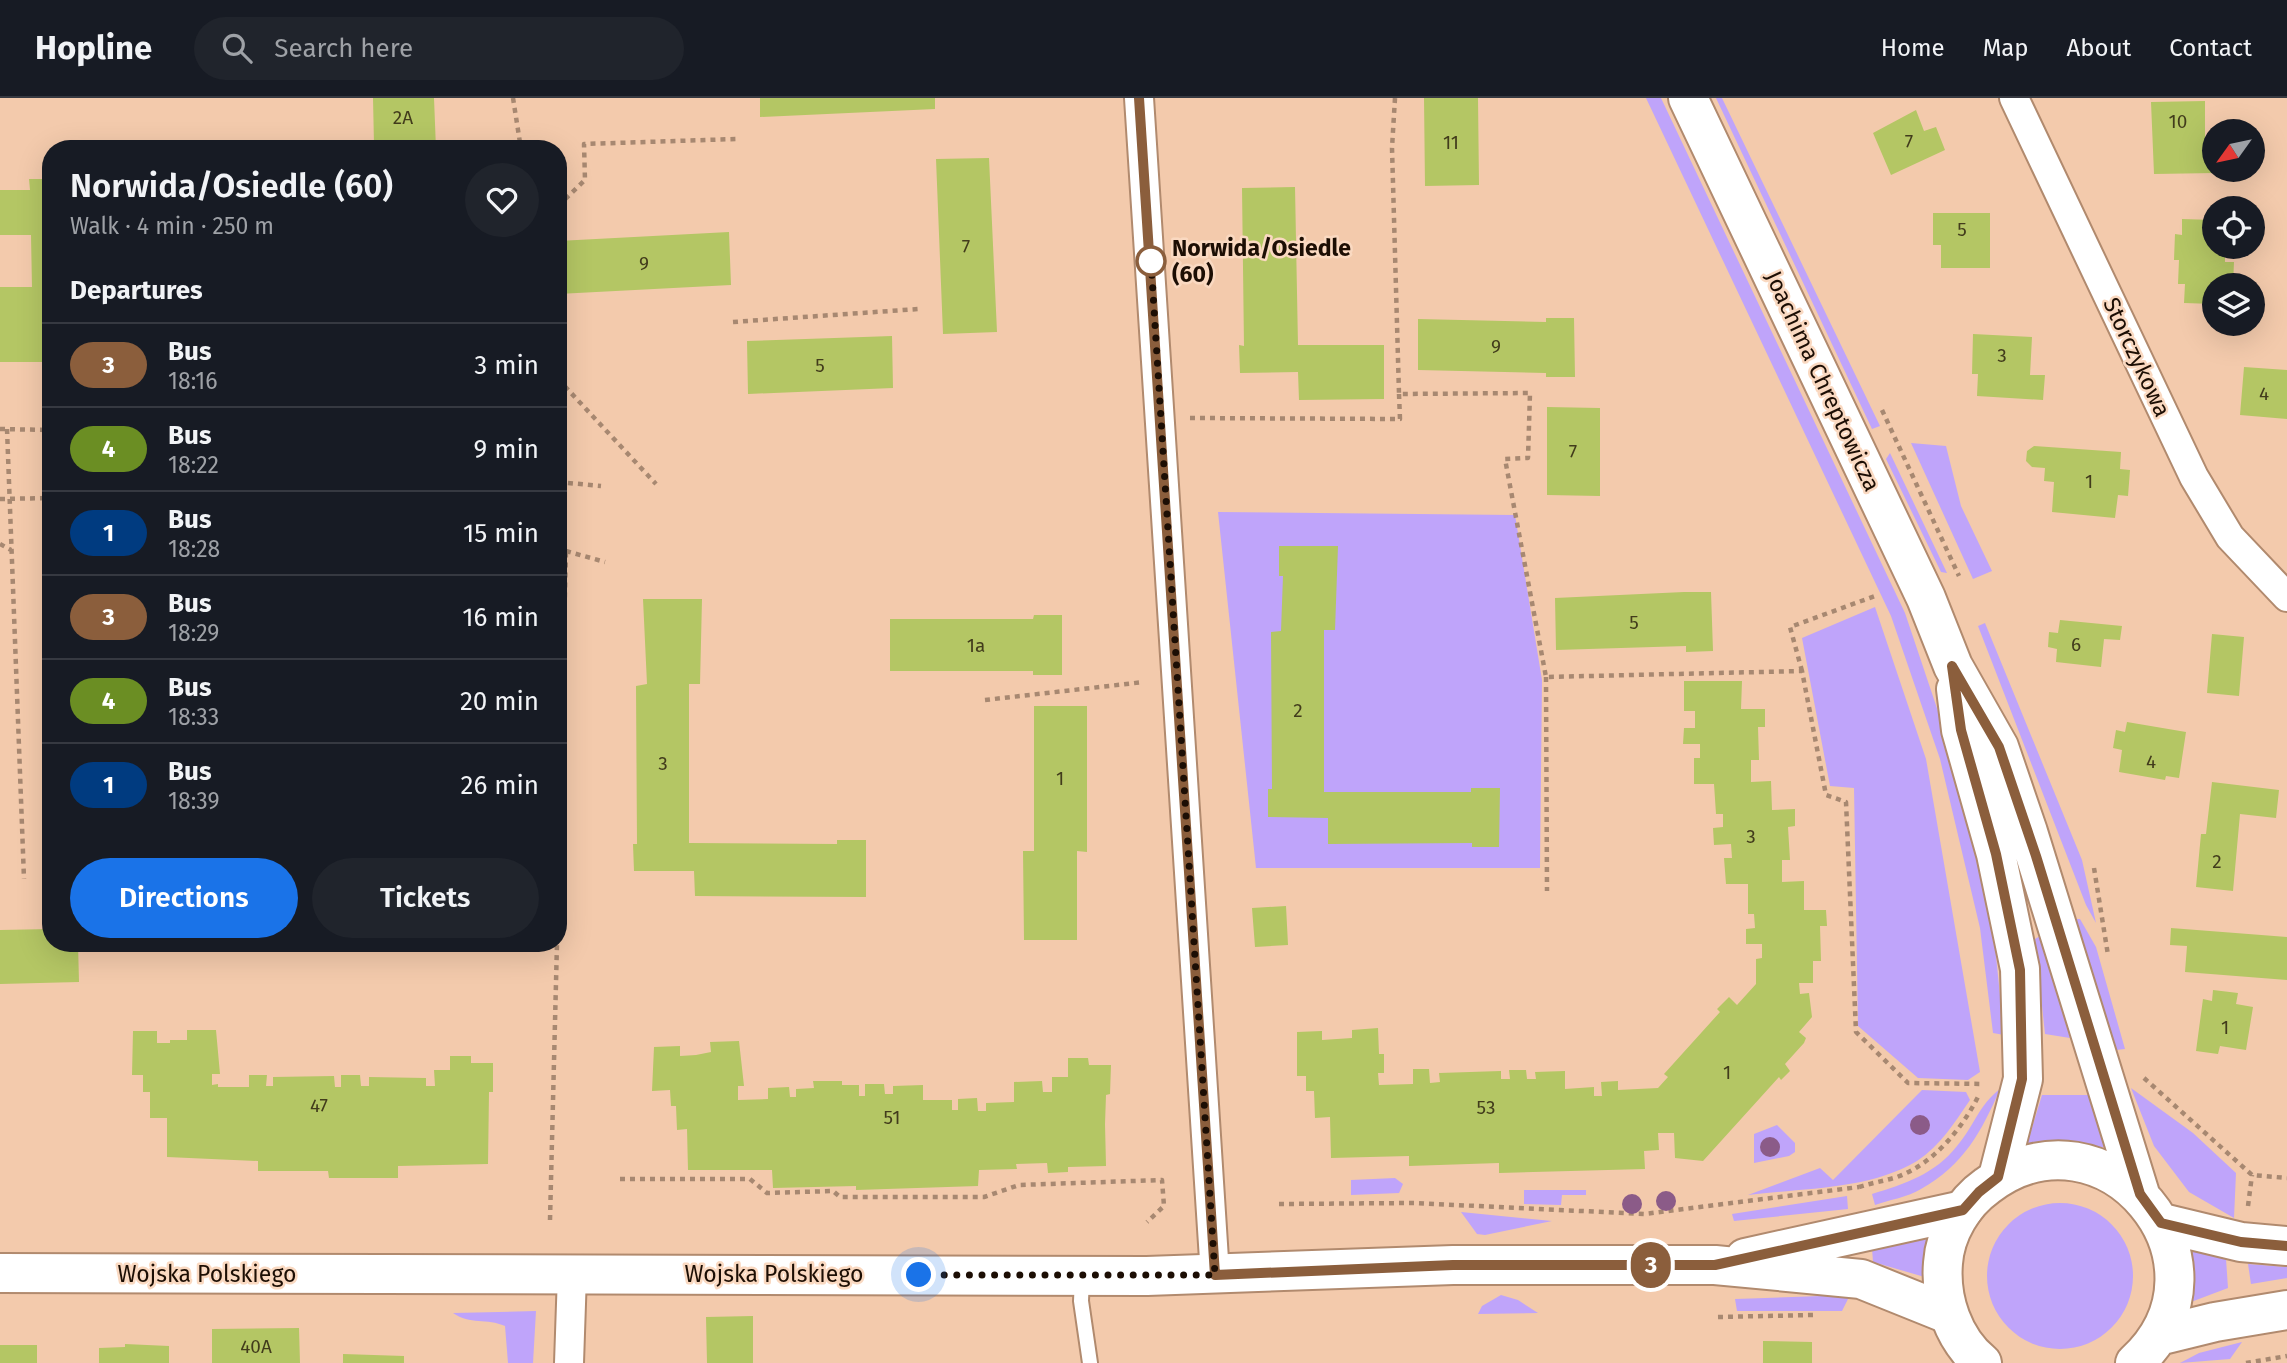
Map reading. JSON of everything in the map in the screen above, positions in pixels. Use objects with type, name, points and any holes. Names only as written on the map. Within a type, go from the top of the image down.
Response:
[{"type":"main road","name":"Joachima Chreptowicza","points":[[1688,98],[1926,598],[1952,666],[1999,747],[2151,1208],[2172,1251],[2175,1280],[2170,1309],[2147,1350]]},
{"type":"main road","name":"Joachima Chreptowicza","points":[[1952,666],[1961,730],[1996,854],[2020,970],[2022,1079],[1998,1177]]},
{"type":"main road","points":[[1978,1361],[1960,1337],[1948,1314],[1943,1287],[1943,1260],[1950,1234],[1963,1210],[1979,1192],[1998,1177],[2036,1163],[2056,1160],[2087,1164],[2116,1175],[2151,1208],[2241,1242],[2287,1246]]},
{"type":"main road","name":"Wojska Polskiego","points":[[1715,1265],[1963,1210]]},
{"type":"main road","name":"Wojska Polskiego","points":[[0,1273],[1082,1276],[1215,1275],[1453,1265],[1715,1265],[1861,1279],[1948,1314]]},
{"type":"main road","points":[[2147,1350],[2285,1308]]},
{"type":"street","points":[[1139,98],[1215,1275]]},
{"type":"street","name":"Storczykowa","points":[[2014,98],[2194,477],[2230,537],[2287,597]]},
{"type":"street","points":[[569,1363],[572,1274]]},
{"type":"lane","points":[[1082,1276],[1081,1301],[1090,1363]]},
{"type":"path","points":[[513,98],[520,140]]},
{"type":"path","points":[[1161,417],[1400,419],[1392,148],[1395,98]]},
{"type":"path","points":[[567,197],[584,180],[584,144],[736,139]]},
{"type":"path","points":[[733,322],[918,309]]},
{"type":"path","points":[[567,389],[656,484]]},
{"type":"path","points":[[1399,394],[1530,393],[1528,458],[1505,459],[1546,677],[1547,891]]},
{"type":"path","points":[[0,429],[42,430]]},
{"type":"path","points":[[7,429],[24,879]]},
{"type":"path","points":[[567,483],[601,486]]},
{"type":"path","points":[[0,499],[42,498]]},
{"type":"path","points":[[0,544],[11,550]]},
{"type":"path","points":[[567,551],[605,562]]},
{"type":"path","points":[[1875,596],[1790,627],[1802,671],[1826,795],[1846,802],[1856,1032],[1908,1083],[1985,1084]]},
{"type":"path","points":[[1546,677],[1802,671]]},
{"type":"path","points":[[985,700],[1176,678]]},
{"type":"path","points":[[2094,868],[2111,963]]},
{"type":"path","points":[[550,1220],[556,952]]},
{"type":"path","points":[[2141,1068],[2144,1078],[2252,1175],[2287,1178]]},
{"type":"path","points":[[1279,1204],[1414,1203],[1644,1214],[1859,1187],[1899,1176],[1931,1157],[1963,1126],[1988,1076]]},
{"type":"path","points":[[2247,1210],[2252,1175]]},
{"type":"path","points":[[620,1179],[750,1179],[767,1193],[833,1191],[840,1197],[984,1197],[1019,1185],[1162,1180],[1164,1206],[1147,1222]]},
{"type":"path","points":[[1859,1187],[1859,1196]]},
{"type":"path","points":[[1718,1317],[1821,1314]]},
{"type":"path","points":[[2246,1363],[2287,1356]]},
{"type":"shaded area","points":[[1646,98],[1661,98],[1905,613],[1955,762],[1994,936],[2004,1035],[1993,1033],[1980,928],[1940,759],[1891,616]]},
{"type":"shaded area","points":[[1716,98],[1722,98],[1880,426],[1872,429]]},
{"type":"shaded area","points":[[1911,443],[1946,446],[1961,506],[1992,571],[1973,579]]},
{"type":"shaded area","points":[[1890,453],[1947,573],[1941,572],[1886,459]]},
{"type":"shaded area","points":[[1218,512],[1515,515],[1542,680],[1540,868],[1256,868]]},
{"type":"shaded area","points":[[1875,607],[1926,759],[1980,1072],[1968,1080],[1918,1078],[1858,1026],[1854,788],[1830,786],[1802,638]]},
{"type":"shaded area","points":[[1985,623],[2082,860],[2096,923],[2086,905],[1978,626]]},
{"type":"shaded area","points":[[2074,919],[2080,919],[2096,947],[2125,1049],[2116,1050]]},
{"type":"shaded area","points":[[2040,936],[2070,1038],[2045,1034],[2035,939]]},
{"type":"shaded area","points":[[2131,1088],[2193,1133],[2236,1173],[2234,1218],[2189,1192],[2154,1146]]},
{"type":"shaded area","points":[[2000,1089],[1970,1146],[1949,1170],[1916,1192],[1875,1205],[1872,1194],[1919,1177],[1948,1156],[1987,1102]]},
{"type":"shaded area","points":[[1922,1090],[1966,1092],[1970,1100],[1940,1141],[1917,1161],[1878,1178],[1857,1183],[1748,1195],[1820,1168],[1833,1180]]},
{"type":"shaded area","points":[[2042,1095],[2089,1095],[2105,1146],[2099,1149],[2068,1140],[2027,1144]]},
{"type":"shaded area","points":[[1777,1125],[1795,1143],[1795,1152],[1789,1156],[1754,1163],[1754,1134]]},
{"type":"shaded area","points":[[1395,1178],[1403,1184],[1399,1193],[1351,1195],[1351,1180]]},
{"type":"shaded area","points":[[1524,1190],[1586,1190],[1586,1195],[1562,1195],[1561,1205],[1524,1204]]},
{"type":"shaded area","points":[[1847,1196],[1848,1209],[1734,1221],[1732,1214]]},
{"type":"shaded area","points":[[2060,1203],[2088,1208],[2112,1224],[2128,1248],[2133,1276],[2128,1304],[2112,1328],[2088,1344],[2060,1349],[2032,1344],[2008,1328],[1992,1304],[1987,1276],[1992,1248],[2008,1224],[2032,1208]]},
{"type":"shaded area","points":[[1461,1212],[1552,1221],[1485,1235],[1477,1234]]},
{"type":"shaded area","points":[[1934,1232],[1928,1278],[1873,1262],[1872,1248]]},
{"type":"shaded area","points":[[2192,1246],[2226,1259],[2228,1288],[2191,1302],[2194,1275]]},
{"type":"shaded area","points":[[2248,1264],[2287,1267],[2287,1278],[2251,1284]]},
{"type":"shaded area","points":[[1501,1295],[1518,1300],[1538,1313],[1478,1314],[1482,1306]]},
{"type":"shaded area","points":[[1850,1295],[1842,1311],[1737,1311],[1735,1299]]},
{"type":"shaded area","points":[[536,1311],[533,1363],[508,1363],[505,1326],[466,1319],[453,1313]]},
{"type":"shaded area","points":[[2242,1342],[2230,1359],[2180,1363],[2199,1353]]},
{"type":"building","points":[[373,98],[434,98],[436,140],[374,140]]},
{"type":"building","points":[[760,98],[935,98],[935,109],[760,117]]},
{"type":"building","points":[[1424,98],[1478,98],[1479,185],[1425,186]]},
{"type":"building","points":[[2205,101],[2205,119],[2202,119],[2202,173],[2154,174],[2151,102]]},
{"type":"building","points":[[1916,110],[1924,131],[1936,127],[1945,150],[1891,175],[1873,133]]},
{"type":"building","points":[[989,158],[997,332],[943,334],[936,159]]},
{"type":"building","points":[[29,179],[42,179],[42,362],[0,362],[0,287],[32,287],[31,235],[0,235],[0,190],[30,190]]},
{"type":"building","points":[[1295,187],[1298,345],[1384,345],[1384,399],[1299,400],[1298,372],[1240,373],[1239,345],[1244,346],[1242,188]]},
{"type":"building","points":[[1933,213],[1990,213],[1990,268],[1941,268],[1941,245],[1933,245]]},
{"type":"building","points":[[2182,219],[2202,220],[2202,259],[2225,259],[2225,262],[2234,262],[2234,273],[2202,273],[2202,304],[2184,303],[2185,284],[2178,284],[2179,260],[2174,260],[2175,234],[2182,235]]},
{"type":"building","points":[[729,232],[731,285],[567,294],[567,241]]},
{"type":"building","points":[[1546,318],[1574,318],[1575,377],[1546,377],[1546,373],[1418,370],[1418,319],[1546,322]]},
{"type":"building","points":[[1973,334],[2032,337],[2030,375],[2045,375],[2043,400],[1977,396],[1978,374],[1972,374]]},
{"type":"building","points":[[892,336],[893,388],[748,394],[747,341]]},
{"type":"building","points":[[2244,367],[2287,370],[2287,419],[2240,415]]},
{"type":"building","points":[[1547,407],[1600,408],[1600,496],[1547,495]]},
{"type":"building","points":[[2034,446],[2121,452],[2120,469],[2130,470],[2128,496],[2118,495],[2115,518],[2052,512],[2054,482],[2044,481],[2045,468],[2032,467],[2026,461],[2027,451]]},
{"type":"building","points":[[1279,546],[1338,546],[1335,630],[1324,630],[1324,792],[1471,792],[1471,788],[1500,788],[1499,847],[1472,847],[1472,843],[1328,844],[1328,818],[1268,817],[1268,789],[1272,789],[1271,632],[1281,631],[1283,576],[1279,576]]},
{"type":"building","points":[[1711,592],[1713,651],[1686,652],[1686,646],[1556,650],[1555,598]]},
{"type":"building","points":[[643,599],[702,599],[700,684],[689,684],[689,843],[837,844],[837,840],[866,840],[866,897],[695,896],[694,871],[634,871],[633,844],[637,844],[636,686],[647,684]]},
{"type":"building","points":[[1034,615],[1062,615],[1062,675],[1033,675],[1033,671],[890,671],[890,619],[1033,619]]},
{"type":"building","points":[[2060,620],[2122,626],[2120,640],[2104,639],[2101,667],[2056,662],[2057,649],[2048,647],[2049,632],[2058,633]]},
{"type":"building","points":[[2212,634],[2244,637],[2239,696],[2207,693]]},
{"type":"building","points":[[1684,681],[1742,681],[1741,709],[1765,709],[1765,727],[1758,727],[1759,760],[1751,760],[1751,782],[1771,781],[1772,810],[1795,809],[1795,826],[1788,827],[1790,860],[1782,860],[1782,882],[1804,881],[1804,910],[1826,910],[1827,926],[1820,926],[1821,961],[1813,961],[1813,983],[1799,983],[1800,994],[1809,993],[1812,1017],[1799,1032],[1806,1038],[1804,1043],[1785,1064],[1790,1071],[1781,1080],[1779,1077],[1703,1161],[1675,1158],[1674,1133],[1658,1133],[1659,1150],[1644,1151],[1645,1169],[1499,1173],[1499,1163],[1409,1166],[1409,1156],[1331,1158],[1330,1117],[1315,1118],[1314,1091],[1306,1091],[1306,1076],[1297,1076],[1297,1032],[1322,1031],[1322,1040],[1352,1038],[1352,1030],[1378,1028],[1379,1054],[1384,1054],[1384,1073],[1378,1073],[1379,1085],[1413,1084],[1413,1069],[1429,1069],[1430,1083],[1440,1082],[1439,1073],[1501,1071],[1501,1079],[1510,1079],[1509,1070],[1526,1070],[1527,1079],[1536,1079],[1535,1072],[1565,1071],[1565,1089],[1594,1087],[1594,1096],[1602,1096],[1601,1082],[1618,1081],[1618,1090],[1658,1088],[1668,1077],[1664,1074],[1720,1012],[1717,1009],[1729,997],[1737,1005],[1756,984],[1756,959],[1762,958],[1762,944],[1746,944],[1746,929],[1755,928],[1754,914],[1748,914],[1748,884],[1726,884],[1724,858],[1732,858],[1731,844],[1714,845],[1713,828],[1723,827],[1723,814],[1716,814],[1714,784],[1694,784],[1694,758],[1700,758],[1700,744],[1683,744],[1684,728],[1695,728],[1695,711],[1684,711]]},
{"type":"building","points":[[1034,706],[1087,706],[1087,852],[1077,851],[1077,940],[1024,940],[1023,851],[1034,851]]},
{"type":"building","points":[[2127,722],[2186,732],[2179,778],[2166,776],[2165,780],[2119,772],[2122,750],[2113,748],[2116,730],[2125,732]]},
{"type":"building","points":[[2212,782],[2279,790],[2276,818],[2240,814],[2233,891],[2196,887],[2201,834],[2206,834]]},
{"type":"building","points":[[1286,906],[1288,945],[1255,947],[1252,908]]},
{"type":"building","points":[[2171,928],[2287,937],[2287,980],[2185,972],[2187,946],[2170,945]]},
{"type":"building","points":[[42,929],[42,952],[78,952],[79,982],[0,984],[0,930]]},
{"type":"building","points":[[2213,990],[2238,993],[2236,1004],[2253,1007],[2246,1050],[2220,1046],[2218,1054],[2196,1051],[2203,999],[2212,1001]]},
{"type":"building","points":[[187,1030],[216,1030],[220,1074],[212,1074],[212,1085],[218,1084],[218,1087],[249,1087],[249,1075],[267,1075],[266,1086],[273,1086],[273,1077],[334,1076],[335,1087],[341,1087],[341,1075],[360,1075],[361,1086],[369,1086],[369,1077],[426,1078],[426,1086],[435,1086],[434,1070],[450,1070],[450,1056],[471,1056],[471,1063],[493,1063],[493,1092],[489,1092],[488,1164],[398,1166],[398,1178],[329,1178],[328,1171],[258,1171],[258,1161],[167,1157],[167,1118],[150,1118],[150,1092],[143,1092],[143,1075],[132,1075],[133,1031],[157,1031],[157,1043],[170,1043],[170,1040],[187,1040]]},
{"type":"building","points":[[739,1041],[744,1086],[738,1086],[738,1100],[768,1099],[768,1088],[789,1087],[790,1097],[796,1097],[796,1089],[814,1088],[813,1081],[842,1081],[842,1085],[859,1085],[859,1096],[865,1096],[865,1084],[884,1084],[885,1094],[893,1094],[893,1086],[923,1085],[923,1100],[952,1100],[952,1110],[958,1110],[958,1099],[977,1098],[978,1111],[986,1111],[986,1103],[1014,1102],[1014,1082],[1042,1081],[1043,1092],[1052,1092],[1052,1077],[1068,1077],[1068,1058],[1088,1058],[1089,1065],[1111,1065],[1110,1094],[1106,1095],[1106,1166],[1068,1167],[1068,1172],[1048,1173],[1047,1163],[1016,1164],[1017,1169],[979,1170],[978,1186],[856,1190],[856,1186],[773,1188],[772,1170],[688,1170],[687,1129],[677,1130],[676,1106],[671,1106],[670,1090],[652,1091],[654,1047],[680,1046],[680,1056],[696,1055],[711,1052],[710,1042]]},
{"type":"building","points":[[753,1316],[753,1363],[707,1363],[706,1317]]},
{"type":"building","points":[[299,1328],[300,1363],[212,1363],[212,1329]]},
{"type":"building","points":[[1763,1341],[1812,1342],[1812,1363],[1763,1363]]},
{"type":"building","points":[[125,1344],[169,1346],[169,1363],[99,1363],[99,1348],[125,1347]]},
{"type":"building","points":[[0,1345],[37,1345],[37,1363],[0,1363]]},
{"type":"building","points":[[343,1354],[404,1356],[404,1363],[343,1363]]},
{"type":"bus line","name":"3","points":[[1139,98],[1166,477],[1176,678],[1215,1275],[1453,1265],[1715,1265],[1963,1210],[1979,1192],[1998,1177],[2022,1079],[2020,970],[1996,854],[1961,730],[1952,666],[1999,747],[2107,1080],[2140,1194],[2161,1223],[2241,1242],[2287,1246]]},
{"type":"place","name":"Norwida/Osiedle (60)","points":[[1151,261]]},
{"type":"route","points":[[919,1275],[1215,1275],[1151,261]]}]
